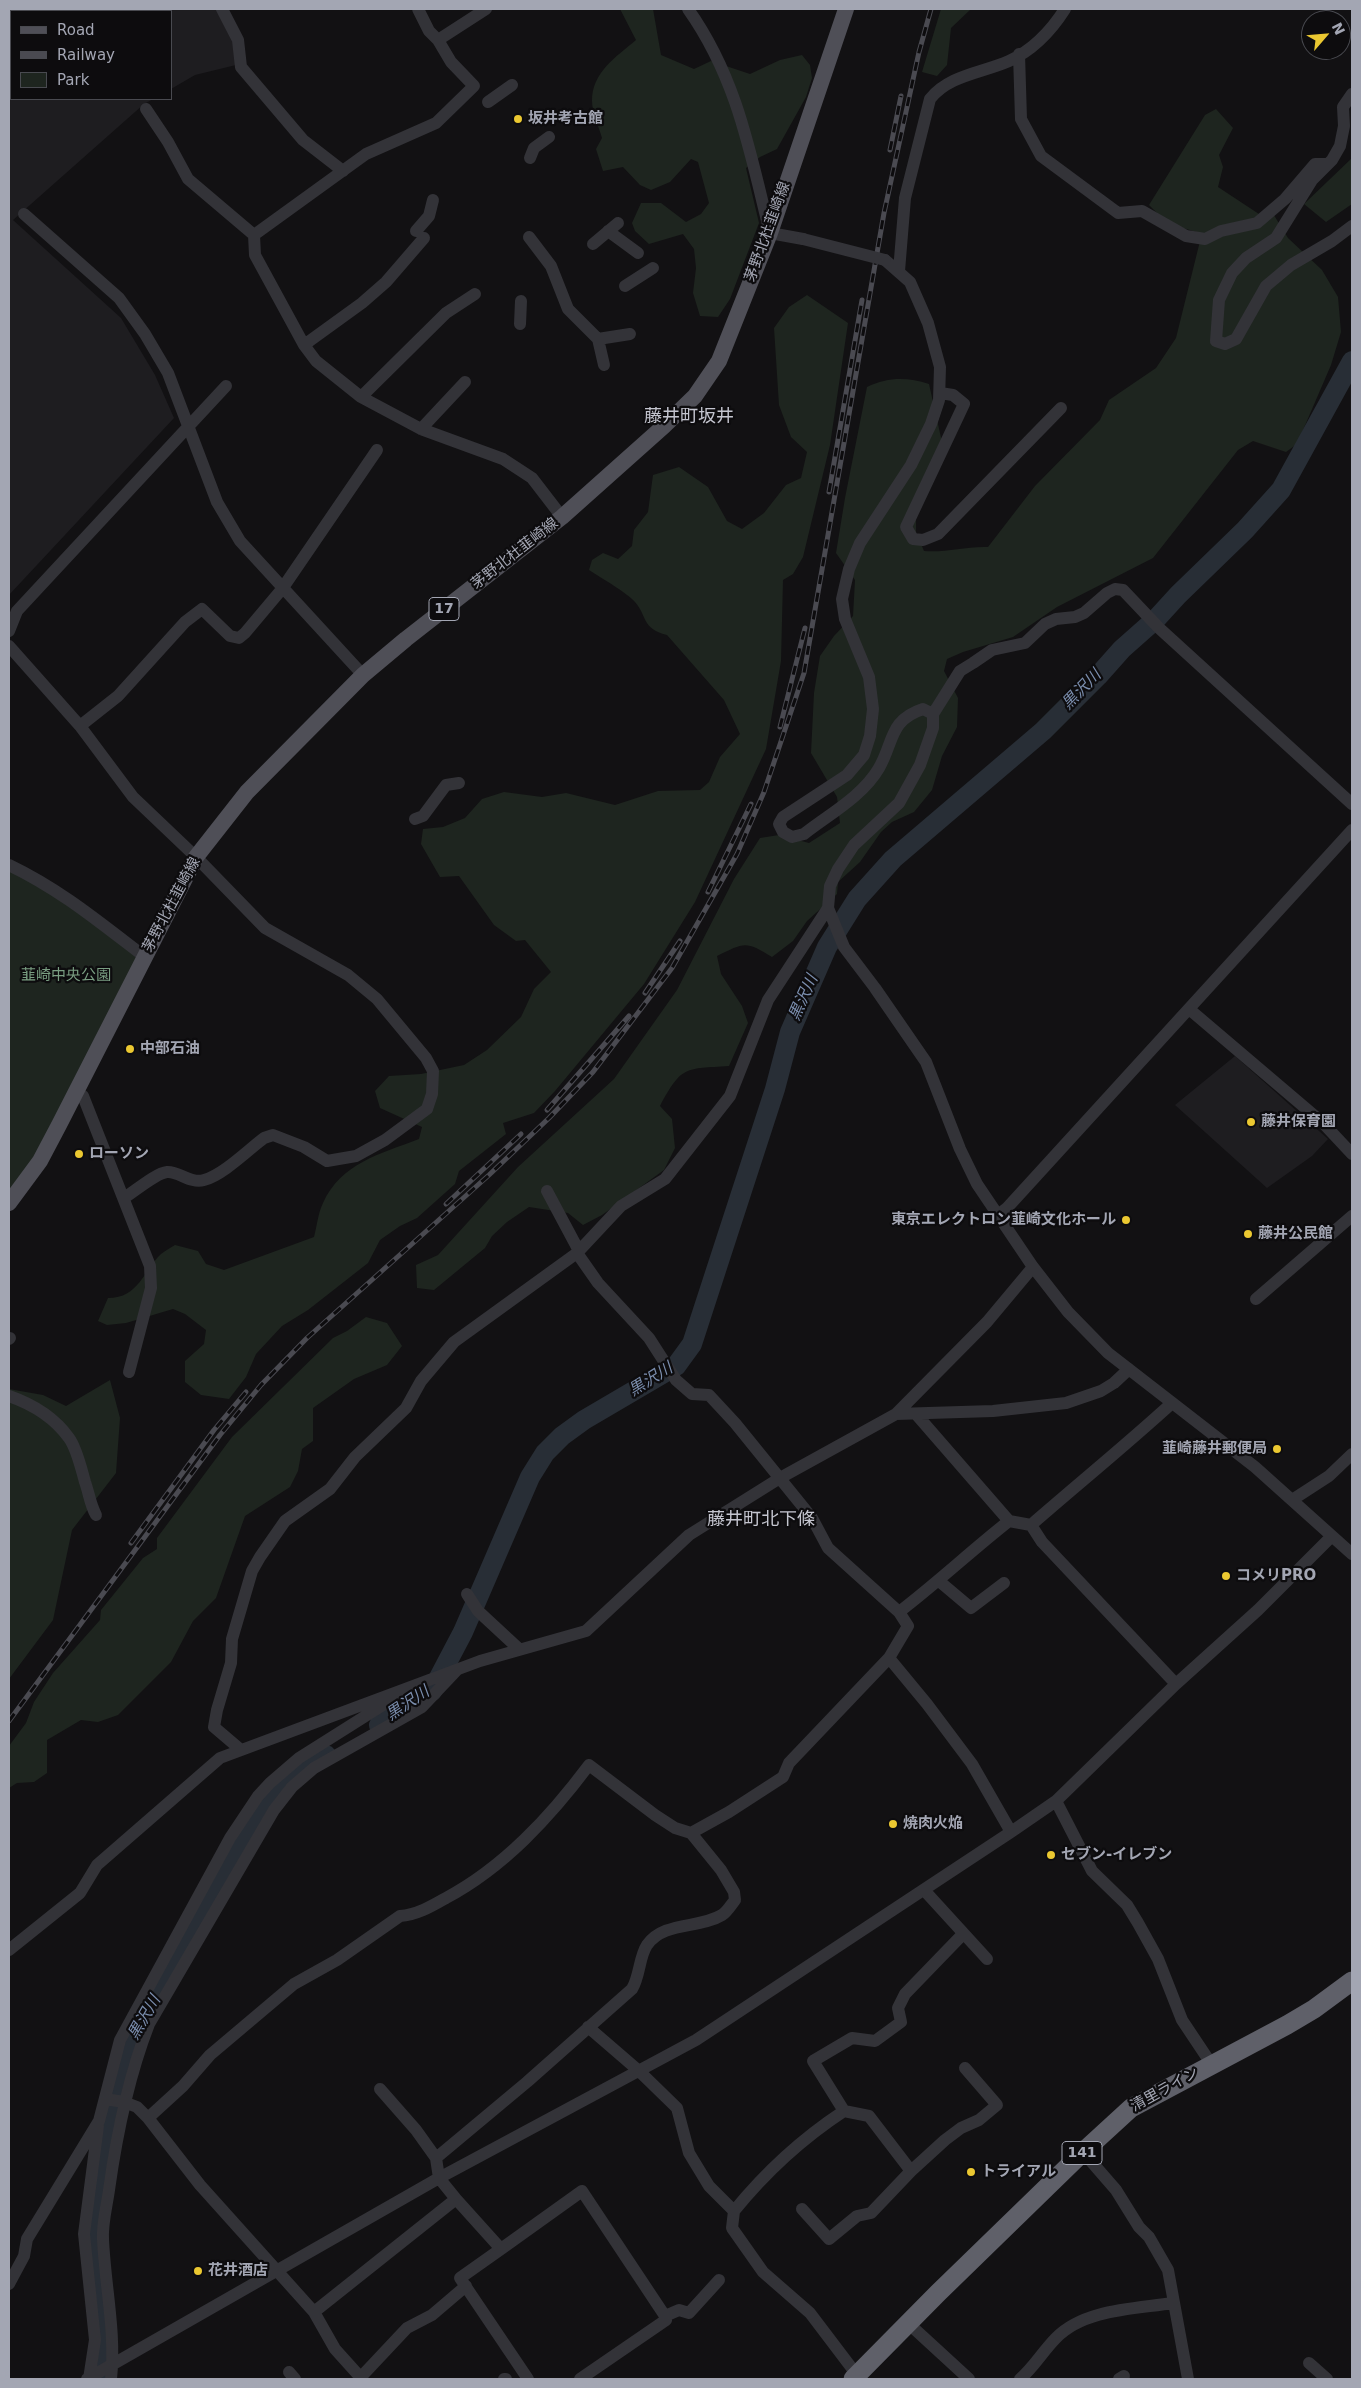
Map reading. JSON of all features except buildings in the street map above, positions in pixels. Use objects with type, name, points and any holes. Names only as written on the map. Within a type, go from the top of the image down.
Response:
[{"type":"highway","name":"清里ライン","points":[[855,2377],[908,2323],[1130,2108],[1314,2009],[1352,1981]]},
{"type":"main road","name":"茅野北杜韮崎線","points":[[9,1203],[40,1161],[196,857],[247,792],[362,675],[406,638],[562,517],[664,426],[695,396],[707,380],[718,361],[770,233],[846,9]]},
{"type":"street","points":[[222,9],[238,40],[241,67],[303,140],[343,171]]},
{"type":"street","points":[[254,235],[366,154],[436,123],[474,86],[451,62],[438,40],[429,31],[418,9]]},
{"type":"street","points":[[438,40],[486,9]]},
{"type":"street","points":[[688,9],[705,33],[738,105],[754,162],[770,233],[803,239],[885,260],[899,271],[910,282],[928,323],[940,367],[940,393],[931,424],[911,465],[860,542],[849,569],[842,599],[845,619],[869,677],[873,709],[870,736],[864,755],[847,775],[783,816],[779,824],[783,832],[792,837],[804,834],[851,798],[869,782],[879,768],[894,729],[905,717],[923,709],[933,714]]},
{"type":"street","points":[[899,271],[905,198],[930,99],[938,89],[950,82],[1010,60],[1045,36],[1065,9]]},
{"type":"street","points":[[1019,54],[1021,119],[1041,156],[1118,213],[1142,211],[1186,236],[1205,239],[1221,231],[1257,223],[1285,199],[1315,164],[1326,164]]},
{"type":"street","points":[[488,102],[512,85]]},
{"type":"street","points":[[1352,94],[1343,107],[1344,126],[1340,146],[1332,160],[1312,180],[1276,238],[1246,258],[1232,273],[1219,300],[1216,341],[1225,344],[1236,339],[1266,286],[1291,265],[1332,241],[1352,226]]},
{"type":"street","points":[[146,109],[168,142],[188,179],[254,235],[255,255],[304,344],[316,361],[362,397],[421,429],[503,459],[532,478],[562,517]]},
{"type":"street","points":[[530,158],[534,148],[549,137]]},
{"type":"street","points":[[304,344],[362,303],[386,282],[420,234],[429,216],[433,200]]},
{"type":"street","points":[[24,214],[119,298],[145,334],[168,373],[216,502],[240,541],[282,590],[362,675]]},
{"type":"street","points":[[593,244],[618,223]]},
{"type":"street","points":[[608,232],[638,253]]},
{"type":"street","points":[[529,237],[551,266],[568,309],[598,339],[604,366]]},
{"type":"street","points":[[625,286],[653,268]]},
{"type":"street","points":[[362,397],[446,313],[475,294]]},
{"type":"street","points":[[520,324],[521,301]]},
{"type":"street","points":[[598,339],[630,334]]},
{"type":"street","points":[[421,429],[465,382]]},
{"type":"street","points":[[9,632],[16,611],[226,386]]},
{"type":"street","points":[[940,393],[953,396],[964,404],[906,527],[913,540],[923,540],[938,534],[1061,408]]},
{"type":"street","points":[[80,726],[118,696],[185,622],[202,609],[230,636],[238,638],[282,590],[377,450]]},
{"type":"street","points":[[1352,804],[1156,625],[1123,590],[1115,589],[1107,593],[1084,613],[1075,617],[1056,619],[1045,624],[1025,643],[992,650],[960,671],[933,714],[933,728],[920,765],[899,803],[854,846],[838,868],[830,886],[828,908],[844,947],[926,1062],[960,1149],[977,1184],[1033,1267],[1068,1312],[1108,1353],[1255,1467],[1352,1554]]},
{"type":"street","points":[[9,646],[14,662],[80,726],[133,796],[265,928],[348,975],[377,999],[426,1058],[432,1071],[432,1094],[427,1108],[385,1140],[356,1156],[327,1162],[304,1147],[273,1135],[264,1138],[213,1177],[202,1181],[192,1181],[168,1172],[161,1174],[124,1198]]},
{"type":"street","points":[[415,819],[423,816],[446,785],[459,783]]},
{"type":"street","points":[[998,1215],[1007,1208],[1190,1009],[1352,830]]},
{"type":"street","points":[[9,865],[43,882],[73,902],[145,957]]},
{"type":"street","points":[[241,1750],[214,1727],[217,1710],[231,1663],[232,1639],[252,1571],[285,1521],[330,1488],[355,1457],[406,1408],[421,1381],[454,1342],[578,1252],[621,1206],[666,1179],[730,1096],[768,1000],[828,908]]},
{"type":"street","points":[[1190,1009],[1323,1123],[1352,1154]]},
{"type":"street","points":[[76,1092],[83,1096],[150,1266],[151,1288],[129,1372]]},
{"type":"street","points":[[547,1191],[578,1252],[598,1282],[650,1338],[676,1380],[692,1394],[709,1395],[735,1423],[812,1518],[828,1548],[899,1612],[908,1626],[889,1658],[788,1763],[783,1777],[691,1834]]},
{"type":"street","points":[[1256,1299],[1352,1216]]},
{"type":"street","points":[[9,1950],[80,1893],[97,1865],[220,1758],[428,1680],[519,1649],[586,1631],[689,1535],[780,1478],[896,1414],[987,1322],[1033,1267]]},
{"type":"street","points":[[896,1414],[993,1411],[1066,1403],[1101,1391],[1114,1383],[1128,1369]]},
{"type":"street","points":[[9,1396],[29,1403],[46,1414],[69,1438],[96,1515]]},
{"type":"street","points":[[1031,1525],[1089,1474],[1117,1454],[1172,1403]]},
{"type":"street","points":[[916,1414],[1009,1521],[1031,1525],[1042,1542],[1176,1684]]},
{"type":"street","points":[[1292,1500],[1329,1476],[1352,1454]]},
{"type":"street","points":[[899,1612],[939,1581],[974,1548],[1009,1521]]},
{"type":"street","points":[[89,2379],[439,2178],[696,2040],[1056,1802],[1176,1684],[1258,1610],[1332,1536]]},
{"type":"street","points":[[939,1581],[971,1608],[1004,1583]]},
{"type":"street","points":[[468,1597],[478,1611],[519,1649]]},
{"type":"street","points":[[889,1658],[927,1704],[972,1764],[1011,1832]]},
{"type":"street","points":[[89,2379],[95,2340],[98,2280],[108,2195],[120,2040],[169,1973],[274,1810],[292,1786],[314,1768],[422,1707],[454,1671]]},
{"type":"street","points":[[9,2284],[24,2256],[27,2239],[98,2121],[114,2100],[136,2058],[169,1973],[230,1838],[270,1783],[299,1758],[390,1702],[403,1690]]},
{"type":"street","points":[[148,2118],[183,2086],[210,2055],[294,1984],[337,1960],[400,1916],[409,1915],[430,1907],[475,1882],[503,1859],[564,1799],[589,1765],[655,1816],[675,1828],[691,1834],[721,1870],[734,1892],[735,1900],[722,1914],[671,1929],[656,1936],[646,1946],[636,1982],[632,1989],[527,2082],[436,2158]]},
{"type":"street","points":[[1056,1802],[1092,1871],[1127,1905],[1138,1923],[1158,1959],[1182,2020],[1212,2065]]},
{"type":"street","points":[[924,1890],[987,1960]]},
{"type":"street","points":[[844,2111],[813,2061],[852,2038],[875,2041],[901,2022],[898,2008],[905,1994],[963,1934]]},
{"type":"street","points":[[588,2027],[639,2071],[677,2108],[689,2153],[709,2186],[734,2211]]},
{"type":"street","points":[[802,2209],[829,2239],[857,2216],[871,2213],[911,2171],[945,2140],[961,2128],[979,2120],[997,2105],[965,2068]]},
{"type":"street","points":[[380,2089],[416,2130],[436,2158],[439,2178],[501,2249]]},
{"type":"street","points":[[114,2100],[136,2107],[148,2118],[200,2185],[314,2312],[336,2349],[361,2378],[408,2328],[432,2315],[466,2286]]},
{"type":"street","points":[[855,2377],[810,2313],[762,2272],[732,2228],[734,2211],[753,2188],[825,2124],[844,2111],[869,2116],[911,2171]]},
{"type":"street","points":[[98,2121],[84,2234],[98,2280],[113,2365],[111,2379]]},
{"type":"street","points":[[1083,2152],[1116,2190],[1160,2255],[1171,2283],[1173,2303],[1188,2379]]},
{"type":"street","points":[[528,2379],[460,2278],[582,2191],[666,2320],[580,2379]]},
{"type":"street","points":[[89,2192],[108,2195]]},
{"type":"street","points":[[314,2312],[456,2198]]},
{"type":"street","points":[[665,2316],[679,2310],[689,2312],[718,2280]]},
{"type":"street","points":[[1020,2379],[1030,2371],[1056,2337],[1084,2319],[1173,2303]]},
{"type":"street","points":[[908,2323],[968,2379]]},
{"type":"street","points":[[1309,2363],[1327,2379]]},
{"type":"street","points":[[113,2365],[121,2379]]},
{"type":"shaded area","points":[[9,9],[217,9],[234,42],[236,65],[195,75],[172,88],[172,10],[10,10],[10,100],[151,100],[144,104],[13,220],[121,318],[155,375],[174,418],[9,595]]},
{"type":"shaded area","name":"藤井保育園","points":[[1235,1056],[1328,1139],[1312,1156],[1267,1188],[1175,1105]]},
{"type":"green space","points":[[620,9],[653,9],[661,55],[694,69],[711,61],[750,74],[780,60],[802,55],[810,65],[812,78],[806,97],[777,149],[760,157],[746,168],[759,223],[730,299],[718,317],[700,316],[693,293],[696,268],[694,249],[683,234],[649,244],[635,231],[632,223],[641,203],[661,203],[686,222],[701,214],[709,203],[698,162],[691,159],[670,182],[651,190],[640,185],[623,167],[603,171],[596,149],[602,138],[592,101],[596,82],[606,66],[636,40]]},
{"type":"green space","points":[[941,9],[971,9],[951,28],[947,65],[937,76],[922,72]]},
{"type":"green space","points":[[1216,109],[1233,128],[1219,155],[1223,167],[1218,187],[1262,216],[1272,212],[1288,238],[1322,270],[1338,297],[1341,332],[1331,365],[1297,444],[1286,452],[1253,441],[1238,450],[1153,558],[1057,607],[1013,637],[963,652],[947,659],[944,671],[958,698],[957,727],[942,756],[932,790],[914,812],[892,822],[881,832],[860,862],[838,882],[837,894],[807,921],[793,941],[772,957],[756,948],[744,945],[717,956],[721,974],[742,1006],[748,1023],[729,1066],[694,1069],[686,1072],[680,1076],[667,1093],[660,1106],[672,1119],[675,1148],[664,1170],[602,1215],[583,1225],[568,1213],[529,1207],[507,1222],[492,1236],[485,1248],[434,1290],[417,1288],[416,1265],[438,1255],[518,1167],[614,1079],[677,990],[734,879],[760,838],[779,835],[809,843],[840,823],[837,797],[811,753],[814,693],[820,656],[834,636],[853,616],[855,580],[836,553],[867,387],[882,381],[898,379],[929,384],[944,451],[916,519],[916,532],[924,551],[988,547],[1035,486],[1100,420],[1109,400],[1156,368],[1176,338],[1200,241],[1196,232],[1167,223],[1149,205],[1205,115]]},
{"type":"green space","points":[[1352,158],[1352,204],[1326,222],[1304,204]]},
{"type":"green space","points":[[807,295],[848,323],[830,445],[803,557],[793,574],[783,580],[781,661],[766,749],[695,902],[644,984],[555,1091],[534,1113],[503,1123],[506,1134],[459,1171],[455,1184],[417,1218],[400,1226],[380,1240],[368,1263],[308,1310],[282,1326],[256,1354],[246,1377],[229,1399],[201,1395],[185,1382],[185,1361],[204,1344],[206,1330],[185,1314],[173,1309],[126,1323],[107,1325],[98,1321],[108,1298],[127,1294],[134,1289],[161,1254],[175,1245],[198,1251],[206,1264],[224,1270],[314,1237],[323,1203],[340,1178],[351,1169],[376,1155],[419,1139],[422,1127],[380,1108],[375,1091],[389,1076],[421,1074],[464,1065],[487,1050],[521,1017],[534,989],[551,972],[525,940],[516,941],[494,925],[459,876],[440,877],[421,844],[423,829],[443,827],[465,818],[482,799],[504,792],[542,797],[566,793],[615,805],[658,791],[700,790],[709,782],[720,757],[740,734],[724,700],[667,635],[653,629],[646,622],[639,607],[631,598],[589,570],[592,560],[603,553],[618,559],[632,546],[634,530],[648,512],[653,475],[679,467],[708,487],[727,521],[742,529],[764,513],[786,485],[801,478],[807,452],[791,437],[779,405],[774,328],[789,307]]},
{"type":"green space","name":"韮崎中央公園","points":[[9,871],[49,891],[139,958],[40,1154],[9,1196]]},
{"type":"green space","points":[[366,1317],[387,1323],[402,1346],[387,1365],[354,1379],[313,1408],[313,1441],[302,1449],[298,1471],[290,1487],[245,1516],[216,1598],[193,1621],[171,1662],[118,1715],[98,1722],[81,1720],[47,1740],[47,1773],[34,1782],[17,1783],[9,1788],[9,1746],[26,1723],[34,1702],[53,1673],[100,1620],[101,1610],[143,1558],[157,1549],[157,1538],[232,1437],[333,1338],[347,1331]]},
{"type":"green space","points":[[110,1380],[120,1418],[116,1473],[72,1530],[53,1620],[9,1679],[9,1389],[43,1395],[66,1406]]},
{"type":"waterway","name":"黒沢川","points":[[379,1725],[432,1691],[463,1632],[530,1477],[545,1453],[562,1436],[584,1420],[676,1366],[692,1344],[775,1089],[790,1032],[827,947],[857,899],[893,859],[1043,731],[1122,649],[1157,618],[1245,530],[1281,490],[1352,361]]},
{"type":"waterway","name":"黒沢川","points":[[100,2379],[104,2347],[95,2248],[98,2211],[117,2089],[129,2045],[267,1804],[287,1780],[326,1755]]},
{"type":"railway","points":[[9,1721],[220,1435],[261,1385],[307,1338],[489,1175],[549,1118],[593,1072],[672,968],[737,854],[764,792],[804,673],[884,213],[919,52],[931,9]]},
{"type":"railway","points":[[890,150],[901,96]]},
{"type":"railway","points":[[829,492],[862,300]]},
{"type":"railway","points":[[780,727],[805,628]]},
{"type":"railway","points":[[708,892],[751,804]]},
{"type":"railway","points":[[645,993],[680,941]]},
{"type":"railway","points":[[547,1110],[629,1016]]},
{"type":"railway","points":[[446,1204],[521,1134]]},
{"type":"railway","points":[[131,1543],[214,1430],[246,1392]]},
{"type":"place","name":"坂井考古館","points":[[518,119]]},
{"type":"place","name":"中部石油","points":[[130,1049]]},
{"type":"place","name":"藤井保育園","points":[[1251,1122]]},
{"type":"place","name":"ローソン","points":[[79,1154]]},
{"type":"place","name":"東京エレクトロン韮崎文化ホール","points":[[1126,1220]]},
{"type":"place","name":"藤井公民館","points":[[1248,1234]]},
{"type":"place","name":"韮崎藤井郵便局","points":[[1277,1449]]},
{"type":"place","name":"コメリPRO","points":[[1226,1576]]},
{"type":"place","name":"焼肉火焔","points":[[893,1824]]},
{"type":"place","name":"セブン-イレブン","points":[[1051,1855]]},
{"type":"place","name":"トライアル","points":[[971,2172]]},
{"type":"place","name":"花井酒店","points":[[198,2271]]},
{"type":"district","name":"藤井町坂井","points":[[689,417]]},
{"type":"district","name":"藤井町北下條","points":[[761,1520]]}]
